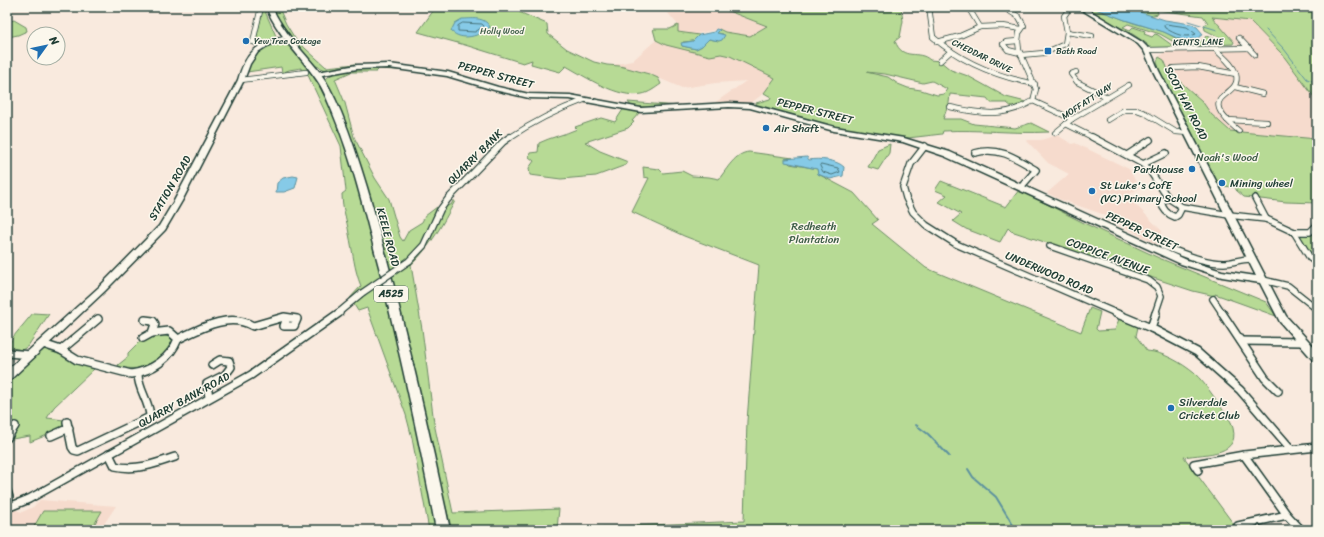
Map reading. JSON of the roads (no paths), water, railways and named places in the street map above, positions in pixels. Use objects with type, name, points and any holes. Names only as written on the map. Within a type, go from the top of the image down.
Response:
[{"type":"main road","name":"A525","points":[[269,7],[274,21],[285,38]]},
{"type":"main road","name":"SCOT HAY ROAD","points":[[1080,7],[1131,36],[1147,50],[1156,71],[1229,215],[1283,318],[1302,342],[1317,357]]},
{"type":"main road","name":"STATION ROAD","points":[[7,376],[111,280],[162,228],[178,201],[241,80],[248,59],[253,53],[264,46],[285,38]]},
{"type":"main road","name":"KEELE ROAD","points":[[285,38],[327,90],[347,140],[373,227],[416,399],[443,530]]},
{"type":"main road","name":"PEPPER STREET","points":[[318,77],[339,70],[368,66],[422,70],[458,76],[496,89],[529,96],[584,100],[641,110],[729,105],[750,106],[834,130],[904,140],[925,146],[947,154],[1021,187],[1184,262],[1222,274],[1263,280]]},
{"type":"street","points":[[261,7],[253,42],[264,46]]},
{"type":"street","name":"CHEDDAR DRIVE","points":[[929,7],[931,30],[933,37],[937,42],[999,74],[1024,83],[1034,84]]},
{"type":"street","points":[[968,7],[972,12],[975,22],[980,28]]},
{"type":"street","points":[[950,107],[984,113],[1003,114],[1019,110],[1033,101],[1036,94],[1034,84],[1025,68],[1018,41],[1021,30],[1024,26],[1021,19],[1003,7]]},
{"type":"street","points":[[1062,7],[1071,8]]},
{"type":"street","points":[[1018,41],[1006,42],[1003,44],[1005,48],[1021,54],[1033,55],[1055,51],[1065,44],[1067,32],[1064,16],[1071,8]]},
{"type":"street","points":[[937,42],[960,36],[980,28],[1003,26],[1021,30]]},
{"type":"street","points":[[1067,32],[1092,36]]},
{"type":"street","name":"KENTS LANE","points":[[1239,38],[1255,55]]},
{"type":"street","name":"KENTS LANE","points":[[1147,50],[1216,50],[1248,48]]},
{"type":"street","points":[[940,61],[951,50]]},
{"type":"street","points":[[1216,50],[1232,66],[1237,80],[1235,88]]},
{"type":"street","points":[[1173,68],[1198,67],[1236,74]]},
{"type":"street","points":[[241,80],[306,72]]},
{"type":"street","points":[[1076,72],[1071,74],[1073,78],[1108,97]]},
{"type":"street","name":"MOFFATT WAY","points":[[1055,133],[1072,119],[1128,85]]},
{"type":"street","points":[[1239,131],[1221,114],[1218,107],[1218,102],[1223,95],[1235,88],[1263,94]]},
{"type":"street","name":"QUARRY BANK","points":[[362,293],[409,261],[424,245],[440,210],[448,199],[503,142],[528,125],[555,111],[584,100]]},
{"type":"street","points":[[1033,101],[1072,119]]},
{"type":"street","points":[[1108,120],[1124,110],[1137,110],[1149,115],[1176,132],[1188,133]]},
{"type":"street","points":[[1227,120],[1267,122]]},
{"type":"street","points":[[1066,124],[1143,164],[1150,171],[1168,198],[1182,207],[1229,215],[1266,219],[1294,232],[1310,232],[1317,235]]},
{"type":"street","points":[[1127,155],[1150,140]]},
{"type":"street","name":"UNDERWOOD ROAD","points":[[925,146],[911,164],[903,187],[906,198],[913,212],[926,225],[948,240],[962,247],[1151,328],[1197,352],[1243,389],[1291,449]]},
{"type":"street","points":[[975,153],[981,150],[1005,153],[1036,170],[1021,187]]},
{"type":"street","points":[[1143,164],[1166,153]]},
{"type":"street","points":[[1168,198],[1161,202],[1161,206],[1166,213],[1176,217],[1182,207]]},
{"type":"street","points":[[1257,200],[1266,219]]},
{"type":"street","points":[[1310,232],[1317,225]]},
{"type":"street","points":[[1294,232],[1310,258],[1317,263]]},
{"type":"street","name":"COPPICE AVENUE","points":[[1050,246],[1056,250],[1145,278],[1153,283],[1161,296],[1151,328]]},
{"type":"street","name":"PEPPER STREET","points":[[1163,246],[1204,259],[1223,263],[1229,263],[1243,258],[1252,258]]},
{"type":"street","points":[[1263,280],[1280,282],[1290,286],[1317,309]]},
{"type":"street","name":"QUARRY BANK ROAD","points":[[7,508],[29,499],[209,397],[251,375],[331,319],[362,293]]},
{"type":"street","points":[[1213,299],[1264,378],[1278,391]]},
{"type":"street","points":[[178,339],[206,325],[236,320],[244,321],[253,326],[287,318]]},
{"type":"street","points":[[61,350],[98,319]]},
{"type":"street","points":[[146,320],[153,321],[155,324],[152,329],[152,333]]},
{"type":"street","points":[[143,338],[152,333],[169,331],[178,339]]},
{"type":"street","points":[[43,344],[61,350],[77,360],[131,374],[138,374],[146,371],[168,356],[176,348],[178,339]]},
{"type":"street","points":[[1241,341],[1302,342]]},
{"type":"street","points":[[7,353],[31,355]]},
{"type":"street","points":[[209,397],[207,384],[225,375],[231,367],[229,362],[220,360],[212,365]]},
{"type":"street","points":[[51,436],[68,425],[72,447],[74,450],[78,451],[150,417],[146,401],[141,390],[138,374]]},
{"type":"street","points":[[7,438],[15,426]]},
{"type":"street","points":[[1198,470],[1194,464],[1244,455],[1317,447]]},
{"type":"street","points":[[109,454],[115,466],[126,469],[136,469],[175,457]]},
{"type":"street","points":[[1244,455],[1287,515],[1301,530]]},
{"type":"street","points":[[7,491],[9,497],[7,508]]},
{"type":"street","points":[[1238,526],[1287,515]]},
{"type":"water","points":[[1090,7],[1124,7],[1165,20],[1191,24],[1197,27],[1203,34],[1198,38],[1188,40],[1179,39],[1164,32]]},
{"type":"water","points":[[462,19],[481,20],[487,23],[490,27],[476,35],[466,37],[460,36],[451,31],[455,23]]},
{"type":"water","points":[[716,29],[720,30],[717,33],[725,35],[722,40],[719,41],[709,39],[702,46],[696,49],[682,46],[681,43],[693,41],[699,35],[714,32]]},
{"type":"water","points":[[807,157],[809,160],[828,160],[841,165],[844,167],[843,176],[830,179],[818,174],[817,169],[785,162],[785,159]]},
{"type":"water","points":[[293,176],[298,177],[295,188],[284,192],[276,192],[277,183],[283,178]]},
{"type":"waterway","points":[[1188,21],[1217,30]]},
{"type":"waterway","points":[[1266,30],[1284,49],[1307,79],[1317,83]]},
{"type":"waterway","points":[[916,425],[928,434],[949,456]]},
{"type":"waterway","points":[[968,469],[973,477],[996,497],[1016,530]]},
{"type":"place","name":"Yew Tree Cottage","points":[[246,41]]},
{"type":"place","name":"Bath Road","points":[[1048,51]]},
{"type":"place","name":"Air Shaft","points":[[766,128]]},
{"type":"place","name":"Parkhouse","points":[[1192,169]]},
{"type":"place","name":"Mining wheel","points":[[1222,183]]},
{"type":"place","name":"St Luke's CofE (VC) Primary School","points":[[1092,191]]},
{"type":"place","name":"Silverdale Cricket Club","points":[[1171,408]]},
{"type":"park label","name":"Holly Wood","points":[[502,31]]},
{"type":"park label","name":"Noah's Wood","points":[[1227,157]]},
{"type":"park label","name":"Redheath Plantation","points":[[814,232]]}]
